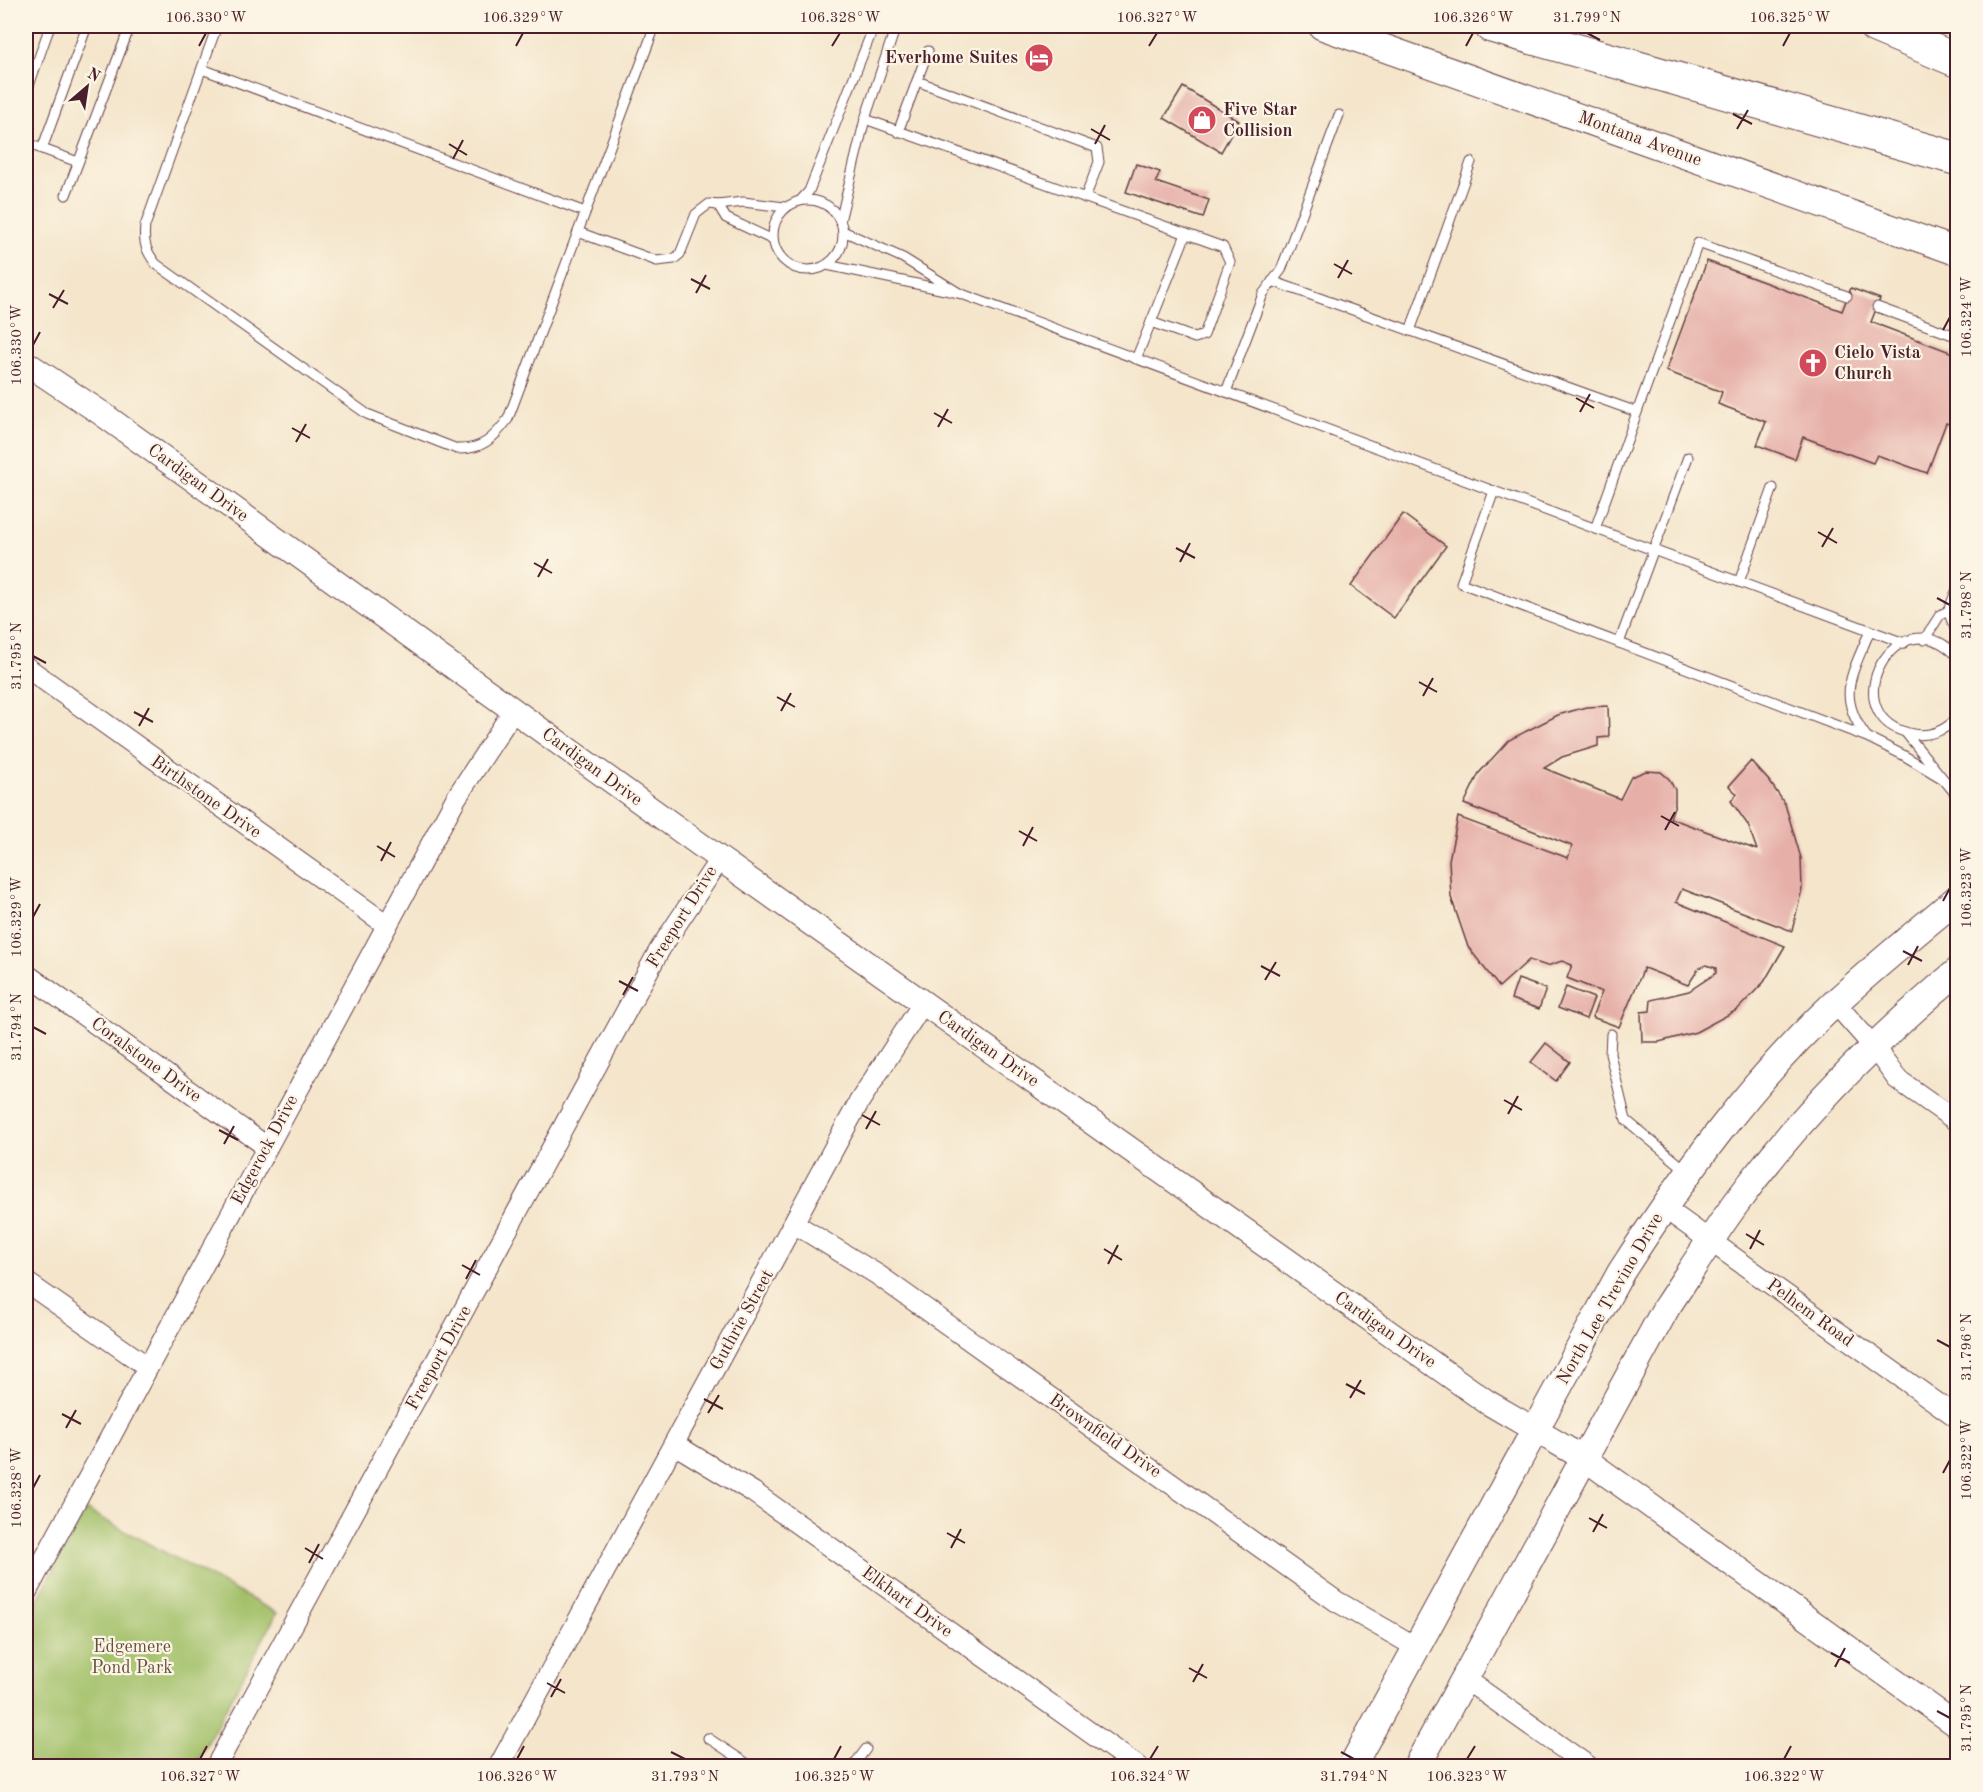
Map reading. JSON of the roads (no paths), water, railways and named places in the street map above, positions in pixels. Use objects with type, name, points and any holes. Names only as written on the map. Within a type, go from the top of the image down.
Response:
[{"type":"highway","points":[[1491,26],[1958,159]]},
{"type":"highway","points":[[1875,26],[1958,61]]},
{"type":"main road","name":"Montana Avenue","points":[[1322,26],[1958,252]]},
{"type":"main road","name":"North Lee Trevino Drive","points":[[1352,1767],[1621,1272],[1663,1207],[1776,1066],[1835,1003],[1958,898]]},
{"type":"main road","points":[[1417,1767],[1666,1308],[1710,1241],[1738,1200],[1799,1124],[1873,1046],[1958,971]]},
{"type":"street","name":"Cardigan Drive","points":[[26,363],[101,413],[923,1004],[1487,1402],[1585,1459],[1958,1726]]},
{"type":"street","name":"Birthstone Drive","points":[[26,668],[387,925]]},
{"type":"street","name":"Edgerock Drive","points":[[26,1593],[456,798],[513,711]]},
{"type":"street","name":"Freeport Drive","points":[[216,1767],[660,949],[720,859]]},
{"type":"street","name":"Coralstone Drive","points":[[26,974],[267,1147]]},
{"type":"street","points":[[1835,1003],[1873,1046],[1897,1079],[1958,1122]]},
{"type":"street","name":"Guthrie Street","points":[[499,1767],[859,1102],[923,1004]]},
{"type":"street","name":"Pelhem Road","points":[[1663,1207],[1958,1418]]},
{"type":"street","name":"Brownfield Drive","points":[[795,1224],[879,1275],[1336,1601],[1416,1647]]},
{"type":"street","points":[[26,1282],[148,1367]]},
{"type":"street","name":"Elkhart Drive","points":[[674,1444],[753,1492],[1137,1767]]},
{"type":"street","points":[[1464,1678],[1588,1767]]},
{"type":"lane","points":[[26,94],[50,26]]},
{"type":"lane","points":[[42,149],[87,26]]},
{"type":"lane","points":[[66,195],[130,26]]},
{"type":"lane","points":[[217,26],[145,226],[143,241],[147,252],[156,264],[367,414],[457,449],[473,450],[497,433],[508,419],[655,26]]},
{"type":"lane","points":[[874,26],[809,191],[800,201],[786,207],[777,217],[773,240],[784,262],[806,271],[827,265],[960,293],[1904,643]]},
{"type":"lane","points":[[840,221],[865,120],[896,26]]},
{"type":"lane","points":[[898,132],[928,51]]},
{"type":"lane","points":[[202,69],[585,212]]},
{"type":"lane","points":[[917,81],[1097,148],[1100,162],[1085,198]]},
{"type":"lane","points":[[1226,392],[1263,294],[1281,270],[1339,115]]},
{"type":"lane","points":[[865,120],[1223,247],[1230,262],[1204,336],[1195,338],[1151,322]]},
{"type":"lane","points":[[26,143],[78,162]]},
{"type":"lane","points":[[1410,330],[1471,162]]},
{"type":"lane","points":[[800,201],[820,202],[830,207],[840,221],[843,231],[842,248],[827,265]]},
{"type":"lane","points":[[578,232],[657,261],[665,261],[680,254],[696,214],[709,204],[743,202],[786,207]]},
{"type":"lane","points":[[718,205],[726,218],[773,240]]},
{"type":"lane","points":[[843,231],[903,258],[960,293]]},
{"type":"lane","points":[[1136,359],[1186,234]]},
{"type":"lane","points":[[1595,529],[1698,243],[1847,296]]},
{"type":"lane","points":[[1272,281],[1637,412]]},
{"type":"lane","points":[[1877,307],[1958,337]]},
{"type":"lane","points":[[1619,643],[1688,457]]},
{"type":"lane","points":[[1739,582],[1773,488]]},
{"type":"lane","points":[[1494,491],[1461,583],[1867,737],[1943,779]]},
{"type":"lane","points":[[1924,640],[1940,615],[1948,611],[1958,586]]},
{"type":"lane","points":[[1948,611],[1956,631],[1957,656]]},
{"type":"lane","points":[[1867,737],[1850,710],[1848,687],[1870,630]]},
{"type":"lane","points":[[1957,656],[1944,645],[1924,640],[1904,643],[1887,653],[1877,666],[1873,682],[1874,698],[1880,712],[1891,725],[1905,732],[1921,735],[1937,732],[1958,717]]},
{"type":"lane","points":[[1905,732],[1958,797]]},
{"type":"lane","points":[[1611,1034],[1610,1054],[1626,1120],[1689,1172]]},
{"type":"lane","points":[[708,1738],[751,1767]]},
{"type":"lane","points":[[853,1767],[866,1749]]},
{"type":"place","name":"Everhome Suites","points":[[1039,58]]},
{"type":"place","name":"Five Star Collision","points":[[1202,120]]},
{"type":"place","name":"Cielo Vista Church","points":[[1813,363]]},
{"type":"park label","name":"Edgemere Pond Park","points":[[132,1657]]}]
